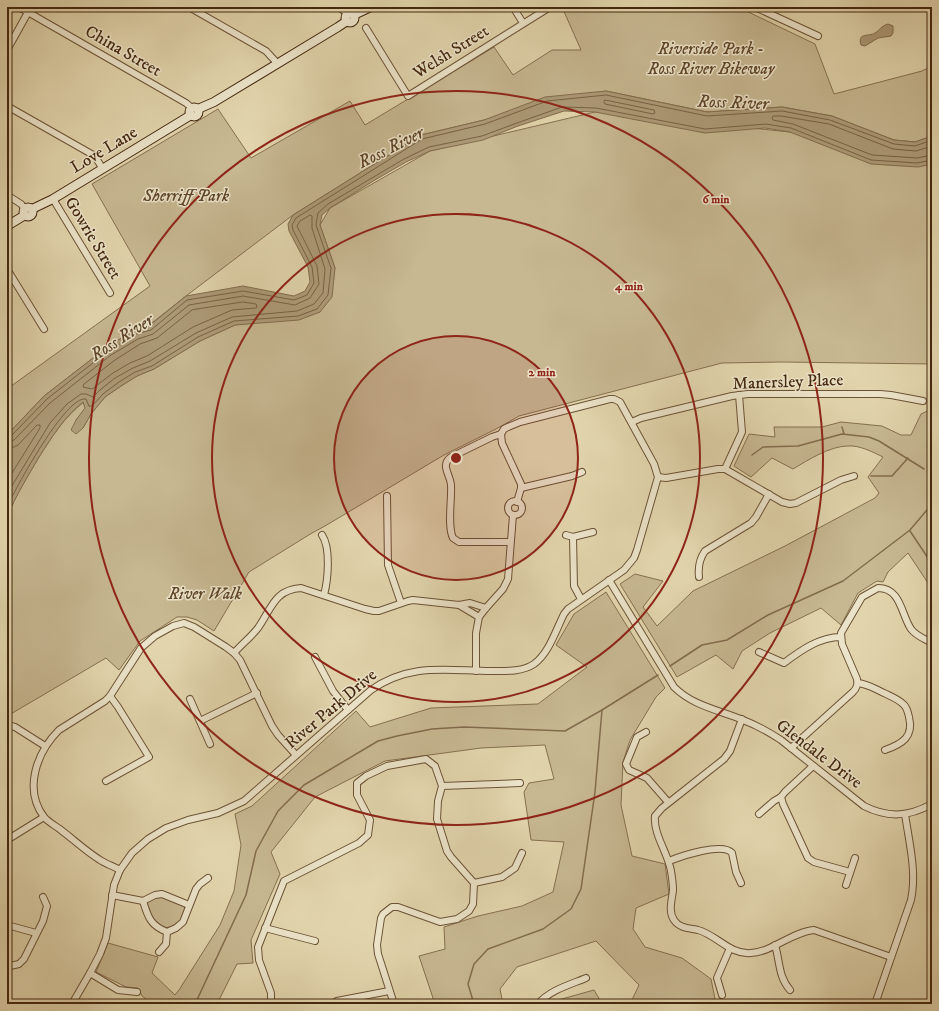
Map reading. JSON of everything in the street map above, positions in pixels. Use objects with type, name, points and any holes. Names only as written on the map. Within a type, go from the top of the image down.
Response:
[{"type":"street","name":"China Street","points":[[19,7],[30,10],[186,103],[193,111]]},
{"type":"street","points":[[189,7],[266,51],[278,64]]},
{"type":"street","points":[[338,7],[349,17]]},
{"type":"street","name":"Love Lane","points":[[7,226],[27,211],[53,199],[193,111],[214,102],[278,64],[349,17],[371,7]]},
{"type":"street","points":[[513,7],[523,23]]},
{"type":"street","name":"Welsh Street","points":[[366,28],[408,96],[550,7]]},
{"type":"street","points":[[755,7],[818,36]]},
{"type":"street","points":[[7,50],[30,10]]},
{"type":"street","points":[[7,106],[95,156],[102,168]]},
{"type":"street","points":[[7,195],[21,204],[27,211]]},
{"type":"street","name":"Gowrie Street","points":[[53,199],[110,293]]},
{"type":"street","points":[[7,269],[44,329]]},
{"type":"street","name":"Manersley Place","points":[[632,422],[641,418],[739,395],[880,394],[923,401]]},
{"type":"street","points":[[725,469],[742,432],[739,395]]},
{"type":"street","points":[[476,671],[476,633],[480,617],[503,589],[508,579],[513,515],[517,515],[521,511],[521,505],[517,502],[521,488],[520,481],[502,443],[501,434],[504,429],[520,422],[614,398],[620,402],[632,422],[656,468],[658,477],[666,478],[712,469],[725,469],[782,502],[793,504],[840,480],[854,476]]},
{"type":"street","points":[[501,434],[450,457],[445,465],[451,483],[451,529],[453,538],[459,542],[510,542]]},
{"type":"street","points":[[521,488],[572,476],[582,472]]},
{"type":"street","name":"River Park Drive","points":[[72,1004],[90,973],[106,938],[114,885],[120,870],[132,853],[148,839],[178,823],[218,813],[242,802],[380,684],[403,674],[415,671],[517,670],[534,664],[546,650],[564,614],[581,600],[624,570],[634,558],[658,477]]},
{"type":"street","points":[[699,577],[699,566],[705,551],[751,522],[756,517],[769,494]]},
{"type":"street","points":[[387,496],[388,565],[401,603]]},
{"type":"street","points":[[581,600],[574,586],[569,536],[593,532]]},
{"type":"street","points":[[322,535],[327,545],[327,584],[324,595]]},
{"type":"street","name":"Glendale Drive","points":[[609,580],[674,687],[692,701],[742,719],[767,731],[791,748],[864,806],[884,814],[905,814],[932,804]]},
{"type":"street","points":[[234,653],[258,627],[273,602],[281,594],[292,589],[301,588],[374,611],[414,600],[459,605],[470,603],[486,608]]},
{"type":"street","points":[[858,683],[842,644],[841,637],[843,629],[862,597],[874,589],[882,588],[890,590],[896,596],[909,625],[916,634],[932,643]]},
{"type":"street","points":[[459,605],[480,617]]},
{"type":"street","points":[[120,870],[100,860],[44,818],[37,803],[34,790],[35,769],[38,759],[45,746],[59,730],[100,705],[110,696],[141,648],[155,636],[173,626],[184,623],[189,624],[234,653],[244,667],[274,730],[296,756]]},
{"type":"street","points":[[759,652],[784,663],[805,649],[819,642],[830,638],[841,637]]},
{"type":"street","points":[[315,657],[333,691],[348,710]]},
{"type":"street","points":[[791,748],[853,692],[858,683]]},
{"type":"street","points":[[858,683],[866,684],[900,701],[908,711],[911,725],[909,734],[904,740],[885,750]]},
{"type":"street","points":[[200,721],[257,693]]},
{"type":"street","points":[[106,782],[149,756],[110,696]]},
{"type":"street","points":[[190,699],[210,744]]},
{"type":"street","points":[[742,719],[730,751],[724,759],[668,802],[658,811],[655,816],[654,821],[669,861],[673,883],[671,912],[675,922],[681,926],[708,933],[737,951],[750,953],[758,952],[805,932],[814,930],[891,957]]},
{"type":"street","points":[[7,725],[15,727],[45,746]]},
{"type":"street","points":[[646,732],[634,742],[627,760],[627,768],[647,778],[668,802]]},
{"type":"street","points":[[271,1004],[271,993],[259,960],[258,947],[284,881],[359,843],[368,835],[370,820],[357,795],[357,783],[366,776],[387,766],[426,759],[435,766],[442,786],[438,801],[437,819],[439,827],[447,851],[474,883],[473,904],[469,910],[457,920],[440,922],[398,907],[392,907],[383,914],[379,924],[377,945],[378,954],[394,1004]]},
{"type":"street","points":[[759,814],[774,801],[781,798],[785,792],[813,766]]},
{"type":"street","points":[[442,786],[520,783]]},
{"type":"street","points":[[781,798],[808,858],[814,862],[850,872]]},
{"type":"street","points":[[875,1004],[913,887],[913,872],[905,814]]},
{"type":"street","points":[[7,840],[44,818]]},
{"type":"street","points":[[669,861],[696,852],[726,849],[732,853],[736,872],[741,883]]},
{"type":"street","points":[[474,883],[502,877],[515,868],[522,852]]},
{"type":"street","points":[[846,885],[855,858]]},
{"type":"street","points":[[143,901],[151,922],[167,932],[176,928],[183,922],[189,905],[200,884],[208,878]]},
{"type":"street","points":[[112,895],[143,901],[162,894],[189,905]]},
{"type":"street","points":[[10,966],[16,966],[22,961],[43,921],[46,911],[46,902],[43,896]]},
{"type":"street","points":[[7,925],[36,934]]},
{"type":"street","points":[[265,928],[315,941]]},
{"type":"street","points":[[159,952],[166,944],[167,932]]},
{"type":"street","points":[[775,945],[782,977],[784,983],[790,990]]},
{"type":"street","points":[[722,995],[717,978],[730,948]]},
{"type":"street","points":[[90,973],[118,990],[137,992]]},
{"type":"street","points":[[538,1004],[556,990],[586,978]]},
{"type":"street","points":[[337,1001],[389,990]]},
{"type":"green space","name":"Riverside Park - Ross River Bikeway","points":[[562,7],[738,7],[815,44],[834,94],[922,71],[932,66],[932,136],[915,142],[894,140],[832,116],[782,107],[707,112],[606,91],[421,135],[293,215],[148,326],[134,330],[106,348],[44,396],[7,435],[7,389],[150,286],[92,184],[218,109],[251,158],[350,101],[365,125],[494,47],[513,75],[552,50],[581,50]]},
{"type":"green space","name":"River Walk","points":[[595,112],[790,132],[932,161],[932,364],[782,362],[722,363],[519,416],[444,455],[249,572],[214,631],[197,620],[187,617],[177,617],[140,641],[119,670],[106,658],[9,715],[7,722],[7,517],[39,457],[70,414],[84,402],[86,408],[76,420],[83,428],[91,414],[105,397],[121,386],[137,376],[154,369],[200,341],[235,325],[320,312],[335,268],[320,225],[330,208],[430,151]]},
{"type":"green space","points":[[932,409],[932,526],[927,532],[932,540],[932,589],[908,553],[888,572],[883,582],[877,581],[858,593],[841,625],[821,608],[770,633],[742,651],[733,669],[716,655],[677,677],[620,584],[635,574],[663,581],[643,607],[657,626],[693,591],[785,546],[875,498],[879,493],[868,477],[883,457],[866,449],[852,446],[834,448],[793,469],[772,458],[751,477],[734,466],[749,434],[775,437],[774,427],[822,427],[841,422],[882,426],[901,435],[911,435],[921,414]]},
{"type":"green space","points":[[606,592],[665,688],[656,697],[630,740],[623,762],[621,805],[632,856],[665,864],[669,894],[636,908],[633,929],[645,947],[682,958],[711,979],[716,1004],[550,1004],[551,1002],[594,990],[600,1000],[632,1000],[639,985],[596,941],[517,967],[500,989],[503,1004],[435,1004],[419,956],[445,949],[444,927],[478,916],[522,906],[553,892],[564,842],[531,840],[524,792],[529,783],[554,779],[545,745],[481,748],[385,761],[315,797],[271,852],[280,874],[251,940],[253,963],[237,964],[217,1004],[153,1004],[142,996],[138,988],[126,987],[96,972],[108,943],[158,957],[152,973],[175,995],[220,925],[234,891],[241,845],[235,814],[252,806],[356,711],[370,727],[431,708],[538,704],[587,667],[556,645],[574,614]]},
{"type":"green space","points":[[159,896],[184,906],[185,908],[181,920],[171,927],[164,928],[153,921],[147,904],[149,900]]},
{"type":"water","points":[[888,24],[893,26],[893,33],[891,36],[878,38],[865,46],[861,45],[860,41],[862,37],[875,33]]},
{"type":"water","name":"Ross River","points":[[606,91],[707,112],[782,107],[832,116],[894,140],[915,142],[932,136],[932,164],[918,167],[871,164],[790,132],[765,128],[705,133],[595,112],[564,111],[518,126],[483,140],[430,151],[406,162],[375,180],[330,208],[322,215],[320,225],[335,268],[332,297],[320,312],[299,320],[235,325],[200,341],[154,369],[137,376],[105,397],[91,414],[83,428],[76,434],[71,430],[85,408],[83,402],[64,421],[39,457],[14,501],[7,517],[7,435],[44,396],[106,348],[134,330],[149,326],[186,296],[243,286],[294,296],[305,291],[310,282],[308,267],[289,231],[288,224],[293,215],[421,135],[484,120],[545,97]]},
{"type":"waterway","points":[[842,427],[844,434]]},
{"type":"waterway","points":[[752,455],[763,447],[798,446],[842,434],[869,437],[879,441],[924,469]]},
{"type":"waterway","points":[[871,476],[892,476],[908,458]]},
{"type":"waterway","points":[[670,666],[702,645],[727,640],[768,615],[843,581],[910,530],[932,504]]},
{"type":"waterway","points":[[910,531],[932,564]]},
{"type":"waterway","points":[[195,1004],[246,895],[256,851],[278,811],[304,785],[378,741],[397,736],[432,729],[464,727],[565,731],[658,675]]},
{"type":"waterway","points":[[474,1004],[468,984],[474,964],[488,949],[543,929],[571,909],[581,889],[595,792],[602,710]]},
{"type":"park label","name":"Sherriff Park","points":[[186,196]]}]
